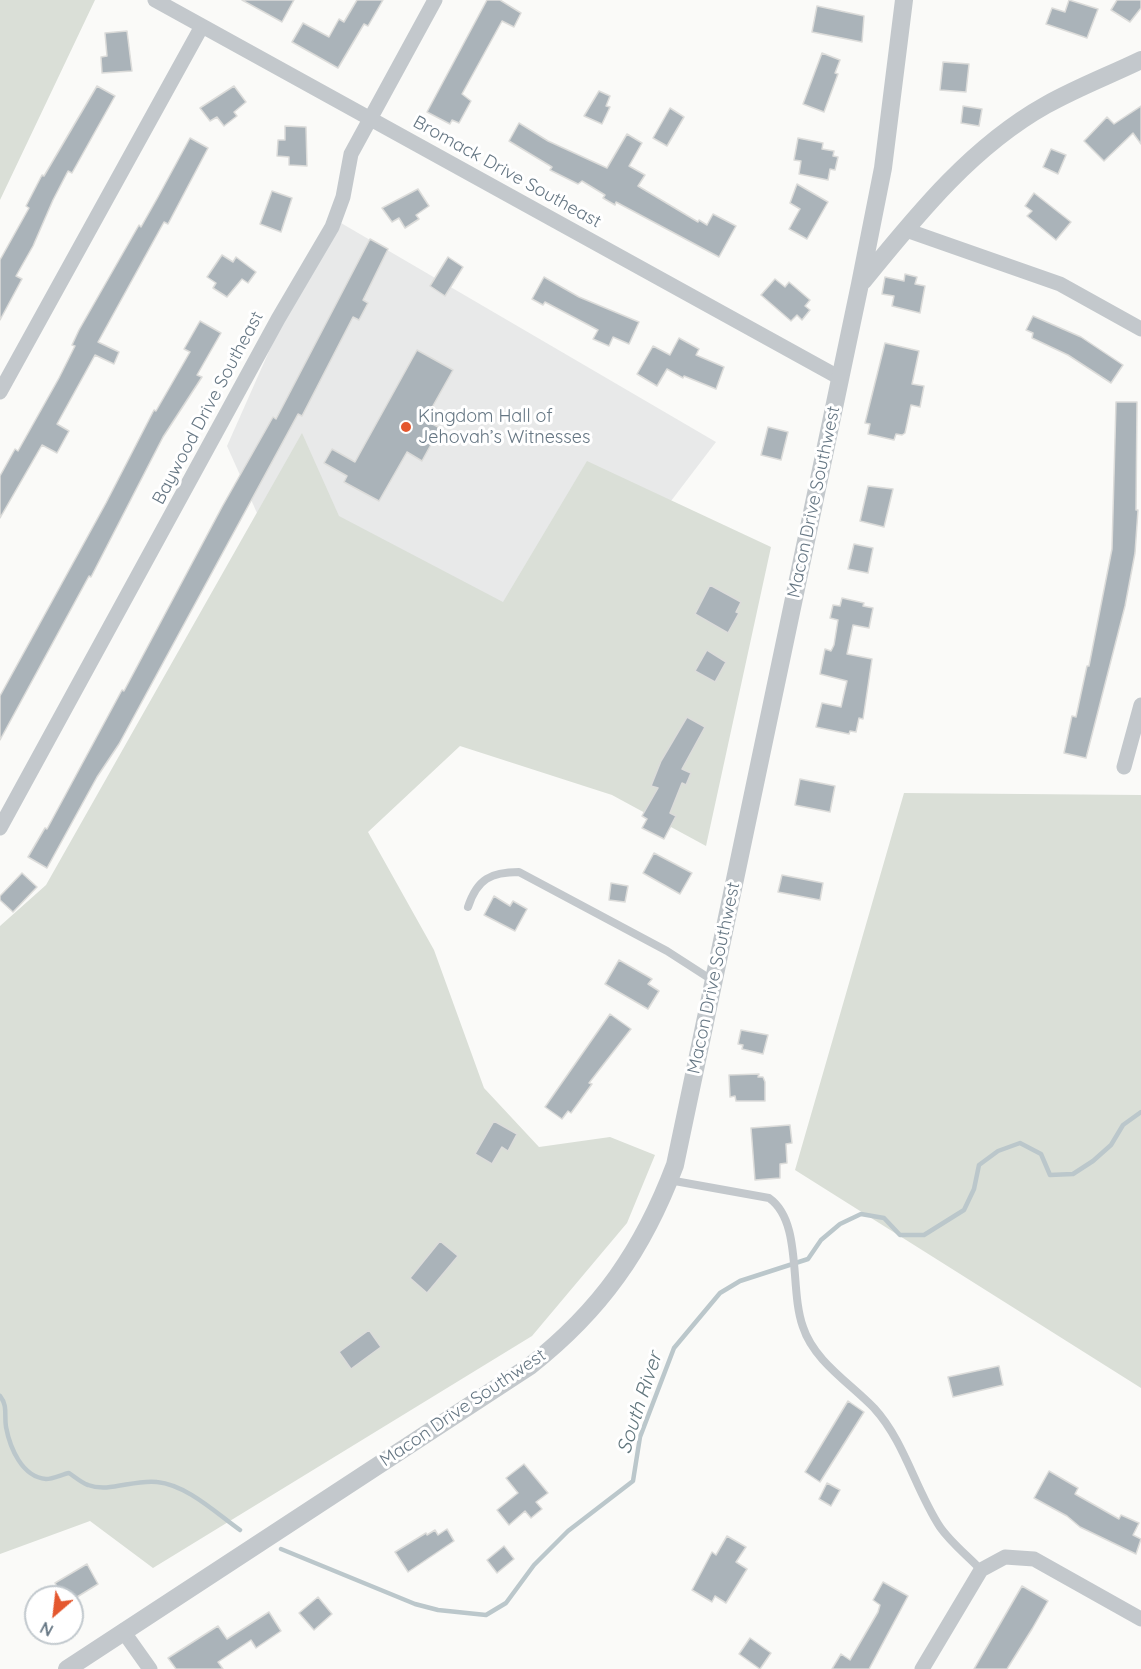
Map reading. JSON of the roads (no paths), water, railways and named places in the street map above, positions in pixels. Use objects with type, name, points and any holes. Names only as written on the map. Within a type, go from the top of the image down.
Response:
[{"type":"street","name":"Bromack Drive Southeast","points":[[155,0],[840,378]]},
{"type":"street","name":"Baywood Drive Southeast","points":[[0,828],[278,319],[332,227],[343,197],[351,154],[435,0]]},
{"type":"street","name":"Macon Drive Southwest","points":[[67,1669],[530,1366],[555,1346],[591,1311],[617,1279],[640,1244],[675,1165],[883,168],[904,0]]},
{"type":"street","points":[[0,392],[202,26]]},
{"type":"street","points":[[860,284],[948,182],[1006,131],[1046,105],[1141,60]]},
{"type":"street","points":[[906,230],[1060,284],[1141,329]]},
{"type":"street","points":[[1124,768],[1141,705]]},
{"type":"street","points":[[922,1669],[981,1570],[1005,1557],[1034,1559],[1141,1619]]},
{"type":"street","points":[[123,1631],[150,1669]]},
{"type":"lane","points":[[468,907],[473,893],[484,880],[500,872],[519,872],[667,951],[714,981]]},
{"type":"lane","points":[[669,1180],[769,1198],[778,1205],[786,1218],[790,1237],[802,1326],[813,1347],[874,1409],[897,1438],[913,1479],[941,1528],[981,1570]]},
{"type":"waterway","name":"South River","points":[[281,1549],[415,1604],[438,1610],[486,1615],[506,1603],[534,1565],[568,1531],[633,1481],[640,1437],[674,1348],[720,1293],[740,1281],[808,1259],[821,1240],[840,1224],[861,1214],[884,1218],[900,1235],[924,1235],[964,1210],[974,1189],[979,1165],[998,1151],[1020,1143],[1041,1154],[1050,1175],[1073,1174],[1111,1145],[1123,1125],[1141,1112]]},
{"type":"waterway","name":"South River","points":[[0,1396],[5,1407],[6,1427],[14,1452],[30,1473],[46,1479],[69,1473],[86,1484],[96,1487],[113,1487],[139,1482],[168,1484],[201,1501],[240,1530]]},
{"type":"place","name":"Kingdom Hall of Jehovah’s Witnesses","points":[[406,427]]}]
